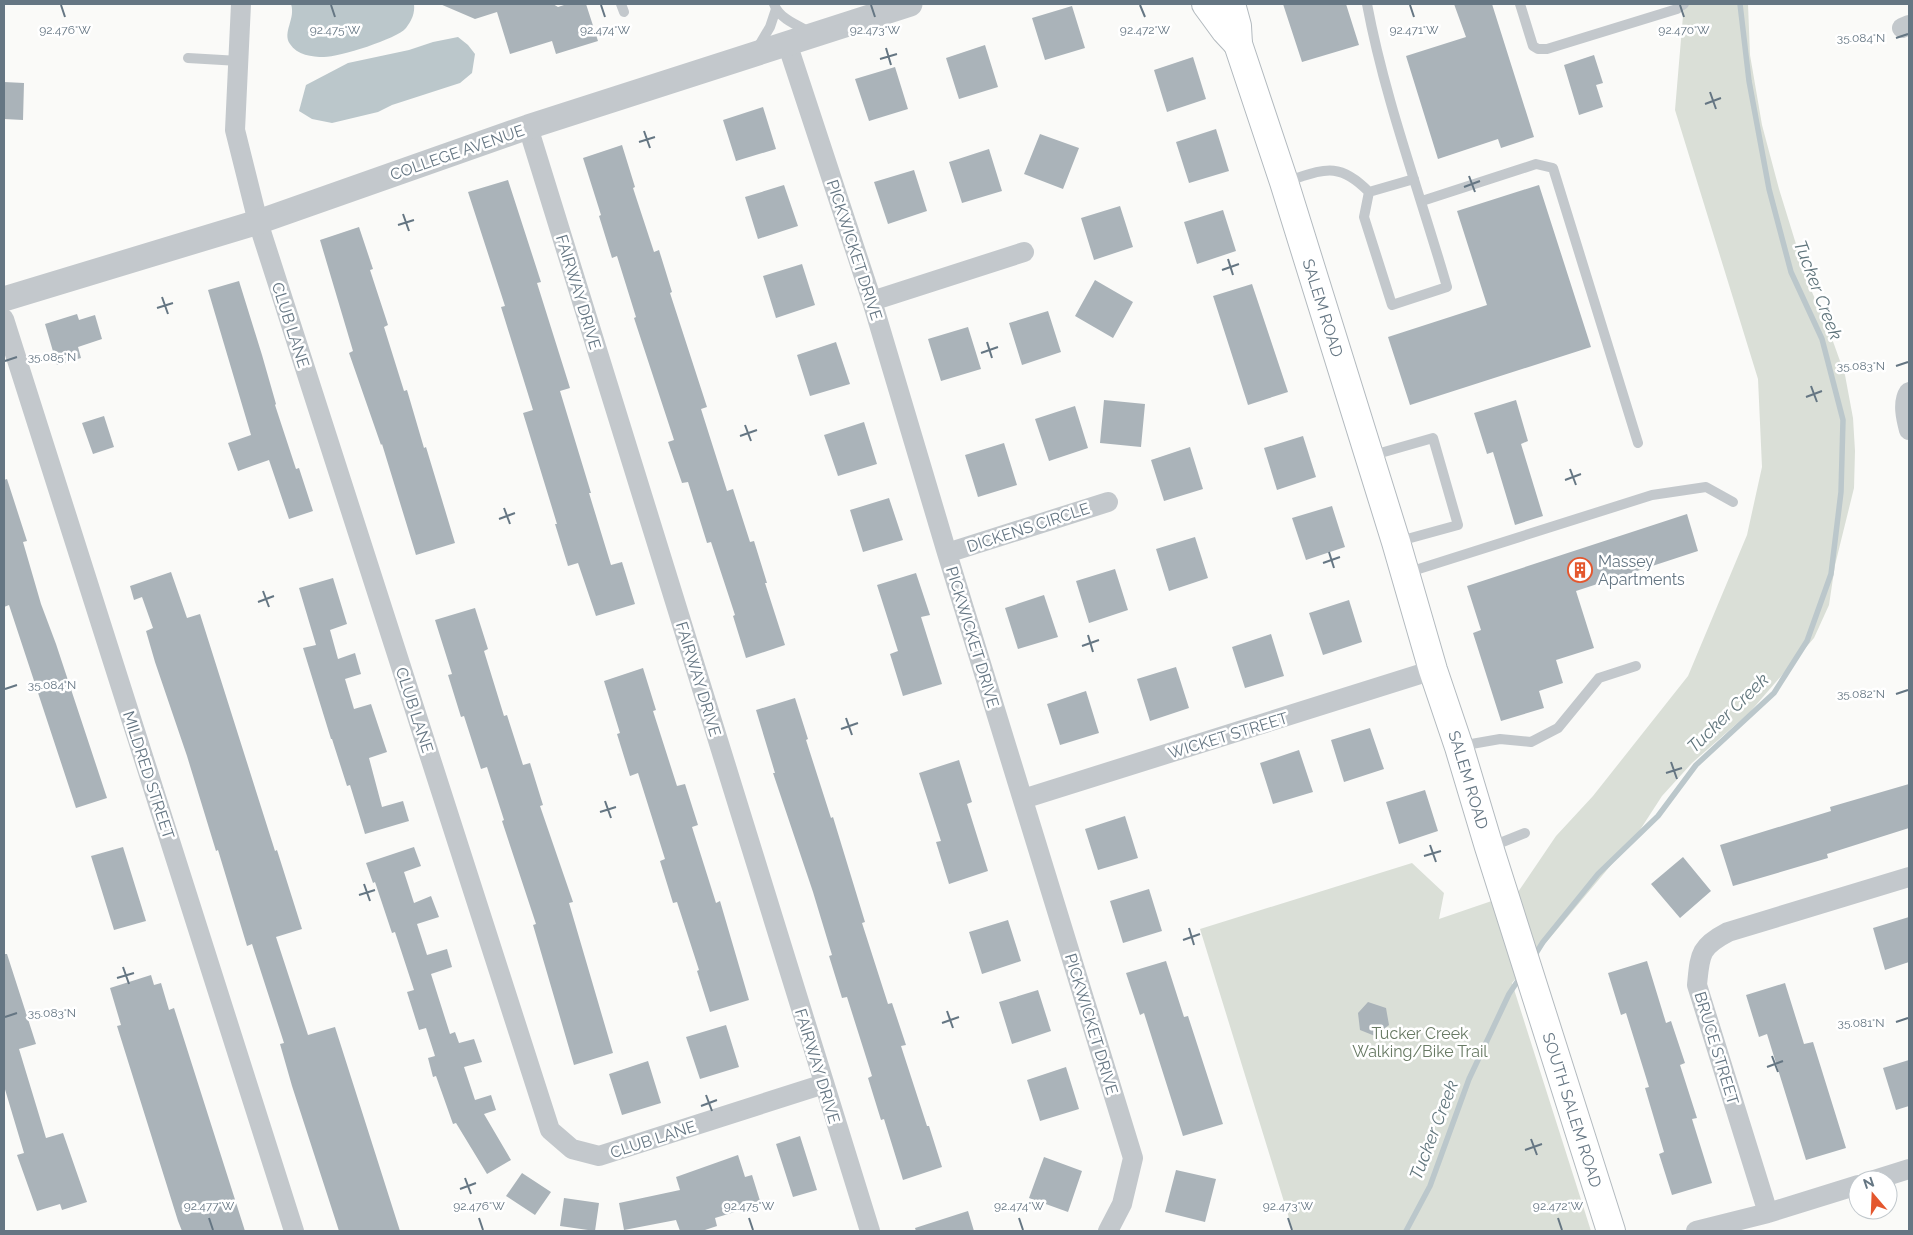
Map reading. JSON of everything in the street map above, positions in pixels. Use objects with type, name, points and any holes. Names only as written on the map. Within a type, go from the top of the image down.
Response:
[{"type":"main road","name":"SALEM ROAD","points":[[1206,4],[1225,30],[1237,19],[1284,182],[1396,542],[1433,670],[1459,746],[1533,988]]},
{"type":"main road","name":"SOUTH SALEM ROAD","points":[[1533,988],[1612,1231]]},
{"type":"street","name":"CLUB LANE","points":[[241,4],[235,130],[258,222],[550,1130],[572,1149],[599,1156],[824,1084]]},
{"type":"street","name":"COLLEGE AVENUE","points":[[4,299],[258,222],[528,127],[910,4]]},
{"type":"street","name":"PICKWICKET DRIVE","points":[[787,43],[872,301],[947,553],[1133,1158],[1122,1204],[1108,1231]]},
{"type":"street","name":"FAIRWAY DRIVE","points":[[528,127],[870,1231]]},
{"type":"street","points":[[872,301],[1024,252]]},
{"type":"street","name":"MILDRED STREET","points":[[4,319],[294,1231]]},
{"type":"street","points":[[1909,392],[1906,397],[1906,419],[1909,430]]},
{"type":"street","name":"DICKENS CIRCLE","points":[[947,553],[1108,502]]},
{"type":"street","name":"WICKET STREET","points":[[1023,799],[1433,670]]},
{"type":"street","name":"BRUCE STREET","points":[[1768,1212],[1697,985],[1700,957],[1711,941],[1728,932],[1909,877]]},
{"type":"street","points":[[1696,1231],[1848,1188]]},
{"type":"lane","points":[[1367,4],[1373,36],[1414,179],[1448,287],[1392,305],[1364,217],[1369,192]]},
{"type":"lane","points":[[1520,4],[1533,46],[1538,49],[1547,49],[1677,9],[1684,4]]},
{"type":"lane","points":[[754,54],[770,27],[775,7],[790,21],[814,34]]},
{"type":"lane","points":[[188,58],[239,61]]},
{"type":"lane","points":[[1422,201],[1536,164],[1553,168],[1638,443]]},
{"type":"lane","points":[[1284,182],[1319,171],[1341,170],[1357,179],[1369,192]]},
{"type":"lane","points":[[1369,192],[1414,179]]},
{"type":"lane","points":[[1369,457],[1433,438],[1458,525],[1396,542]]},
{"type":"lane","points":[[1405,574],[1652,495],[1706,487],[1733,502]]},
{"type":"lane","points":[[1459,746],[1500,739],[1531,742],[1558,728],[1599,678],[1636,666]]},
{"type":"lane","points":[[1489,847],[1525,833]]},
{"type":"green space","name":"Tucker Creek Walking/Bike Trail","points":[[1684,4],[1748,4],[1750,55],[1762,125],[1779,189],[1808,283],[1830,333],[1845,375],[1853,418],[1855,451],[1854,488],[1835,565],[1829,605],[1814,638],[1750,712],[1692,763],[1662,796],[1638,833],[1512,983],[1591,1231],[1293,1231],[1200,929],[1412,863],[1444,893],[1439,919],[1518,892],[1556,836],[1593,796],[1688,676],[1747,535],[1762,467],[1758,379],[1675,110]]},
{"type":"shaded area","points":[[291,4],[414,4],[414,7],[413,16],[406,28],[392,37],[354,51],[319,57],[301,53],[290,44],[287,35],[292,15]]},
{"type":"shaded area","points":[[458,37],[475,54],[472,73],[460,83],[392,105],[378,112],[332,123],[312,119],[299,111],[306,85],[348,63]]},
{"type":"building","points":[[440,4],[553,4],[558,7],[567,4],[586,4],[598,41],[556,54],[552,41],[510,54],[497,12],[475,19]]},
{"type":"building","points":[[1283,4],[1346,4],[1359,45],[1302,62]]},
{"type":"building","points":[[1454,4],[1492,4],[1534,137],[1501,148],[1498,139],[1438,159],[1406,56],[1466,37]]},
{"type":"building","points":[[1072,6],[1085,48],[1045,60],[1032,18]]},
{"type":"building","points":[[985,45],[998,87],[959,99],[946,58]]},
{"type":"building","points":[[1594,55],[1603,83],[1596,85],[1603,107],[1579,115],[1564,65]]},
{"type":"building","points":[[1193,57],[1206,99],[1167,112],[1154,70]]},
{"type":"building","points":[[895,67],[908,109],[869,121],[855,79]]},
{"type":"building","points":[[4,82],[24,83],[23,120],[4,119]]},
{"type":"building","points":[[763,107],[776,149],[736,161],[723,120]]},
{"type":"building","points":[[1216,129],[1229,171],[1189,183],[1176,142]]},
{"type":"building","points":[[1040,134],[1079,148],[1063,189],[1024,174]]},
{"type":"building","points":[[622,145],[635,187],[633,188],[654,252],[659,250],[672,292],[670,293],[707,407],[701,409],[727,491],[733,489],[750,542],[754,541],[785,645],[746,658],[733,616],[735,615],[711,542],[707,543],[688,482],[682,483],[668,442],[674,440],[634,318],[636,317],[617,256],[612,258],[583,158]]},
{"type":"building","points":[[989,149],[1002,191],[962,203],[949,162]]},
{"type":"building","points":[[914,170],[927,211],[888,224],[874,182]]},
{"type":"building","points":[[508,180],[541,282],[537,283],[570,388],[560,391],[591,493],[589,493],[611,565],[622,562],[635,604],[596,616],[578,563],[568,566],[555,524],[557,524],[523,413],[533,410],[501,307],[505,306],[468,192]]},
{"type":"building","points":[[784,185],[798,226],[758,239],[745,197]]},
{"type":"building","points":[[1539,185],[1591,347],[1410,405],[1388,337],[1487,305],[1457,211]]},
{"type":"building","points":[[1120,206],[1133,247],[1094,260],[1081,218]]},
{"type":"building","points":[[1223,210],[1236,251],[1197,264],[1184,222]]},
{"type":"building","points":[[359,227],[373,269],[370,270],[388,325],[384,327],[404,391],[407,390],[424,448],[426,447],[455,543],[416,555],[382,444],[349,353],[353,351],[320,240]]},
{"type":"building","points":[[802,264],[815,305],[776,318],[763,276]]},
{"type":"building","points":[[1095,280],[1133,302],[1113,338],[1075,316]]},
{"type":"building","points":[[239,281],[275,405],[296,469],[299,468],[313,511],[289,519],[269,460],[238,471],[228,443],[251,435],[208,290]]},
{"type":"building","points":[[1252,284],[1288,392],[1248,405],[1213,296]]},
{"type":"building","points":[[1048,311],[1061,352],[1022,365],[1009,323]]},
{"type":"building","points":[[77,314],[79,320],[95,315],[102,339],[78,347],[81,358],[57,365],[45,324]]},
{"type":"building","points":[[968,327],[981,369],[941,381],[928,339]]},
{"type":"building","points":[[836,342],[850,384],[810,396],[797,355]]},
{"type":"building","points":[[1104,400],[1145,404],[1141,447],[1100,443]]},
{"type":"building","points":[[1516,400],[1528,441],[1521,444],[1543,516],[1515,525],[1493,452],[1487,454],[1474,413]]},
{"type":"building","points":[[1075,406],[1088,448],[1049,461],[1035,419]]},
{"type":"building","points":[[104,416],[114,447],[93,454],[82,423]]},
{"type":"building","points":[[864,422],[877,464],[838,476],[824,435]]},
{"type":"building","points":[[1303,436],[1316,477],[1277,490],[1264,448]]},
{"type":"building","points":[[1004,443],[1017,485],[978,497],[965,455]]},
{"type":"building","points":[[1190,447],[1203,489],[1164,501],[1151,460]]},
{"type":"building","points":[[7,479],[27,541],[23,542],[41,604],[107,798],[76,808],[9,605],[4,607],[4,480]]},
{"type":"building","points":[[889,498],[903,540],[863,552],[850,510]]},
{"type":"building","points":[[1332,506],[1345,547],[1306,560],[1292,518]]},
{"type":"building","points":[[1687,514],[1698,551],[1576,591],[1594,648],[1556,660],[1563,683],[1539,691],[1544,708],[1501,721],[1473,633],[1481,630],[1467,586]]},
{"type":"building","points":[[1195,537],[1208,578],[1169,591],[1156,549]]},
{"type":"building","points":[[1115,569],[1128,610],[1089,623],[1076,581]]},
{"type":"building","points":[[171,572],[187,618],[200,614],[275,851],[277,850],[302,929],[276,937],[308,1035],[335,1027],[400,1231],[339,1231],[292,1086],[280,1044],[284,1043],[252,944],[247,946],[218,850],[216,851],[187,756],[155,662],[146,631],[153,628],[142,597],[134,600],[130,586]]},
{"type":"building","points":[[916,573],[930,615],[921,617],[942,684],[903,696],[890,654],[898,651],[877,585]]},
{"type":"building","points":[[333,578],[347,624],[330,630],[338,659],[355,653],[361,674],[345,679],[354,709],[371,704],[387,752],[369,758],[382,807],[403,801],[409,821],[365,834],[350,785],[347,786],[331,739],[303,648],[316,645],[299,588]]},
{"type":"building","points":[[1044,595],[1058,637],[1018,649],[1005,608]]},
{"type":"building","points":[[1349,600],[1362,642],[1323,655],[1309,613]]},
{"type":"building","points":[[475,608],[488,649],[484,651],[504,716],[507,715],[523,765],[530,763],[543,805],[540,806],[573,902],[569,903],[613,1053],[574,1065],[533,925],[536,924],[502,821],[504,820],[487,767],[481,769],[464,716],[461,717],[448,675],[452,674],[435,620]]},
{"type":"building","points":[[1271,634],[1284,676],[1245,688],[1232,647]]},
{"type":"building","points":[[1176,667],[1189,708],[1150,721],[1137,679]]},
{"type":"building","points":[[643,668],[656,710],[653,711],[677,786],[685,784],[698,825],[692,827],[716,903],[720,901],[749,1000],[710,1012],[697,971],[699,970],[677,902],[673,903],[660,861],[665,859],[638,773],[630,776],[617,734],[620,733],[604,681]]},
{"type":"building","points":[[1086,691],[1099,733],[1060,745],[1047,704]]},
{"type":"building","points":[[795,698],[808,739],[806,740],[831,818],[833,817],[865,922],[862,923],[888,1004],[892,1003],[906,1045],[901,1046],[942,1167],[903,1180],[884,1119],[881,1120],[868,1078],[872,1076],[847,997],[842,998],[829,956],[832,955],[773,773],[775,773],[756,710]]},
{"type":"building","points":[[1370,728],[1384,769],[1344,782],[1331,740]]},
{"type":"building","points":[[1299,750],[1313,792],[1273,804],[1260,763]]},
{"type":"building","points":[[959,760],[972,802],[967,804],[988,871],[949,884],[936,842],[941,841],[919,773]]},
{"type":"building","points":[[1909,784],[1909,828],[1827,854],[1828,858],[1733,886],[1720,845],[1831,811],[1830,807]]},
{"type":"building","points":[[1425,790],[1438,831],[1399,844],[1386,802]]},
{"type":"building","points":[[1125,816],[1138,858],[1098,870],[1085,829]]},
{"type":"building","points":[[123,847],[146,921],[114,930],[91,856]]},
{"type":"building","points":[[414,847],[421,866],[404,872],[414,903],[431,896],[439,917],[417,924],[427,955],[447,949],[452,967],[431,974],[450,1034],[455,1032],[459,1043],[474,1039],[482,1062],[464,1067],[475,1100],[491,1095],[496,1110],[484,1114],[511,1160],[487,1174],[456,1123],[453,1124],[436,1076],[433,1077],[428,1058],[435,1056],[426,1028],[419,1030],[407,992],[414,990],[395,932],[392,933],[375,882],[373,883],[366,863]]},
{"type":"building","points":[[1683,857],[1711,891],[1680,918],[1651,884]]},
{"type":"building","points":[[1149,889],[1162,931],[1123,943],[1110,901]]},
{"type":"building","points":[[1909,917],[1909,962],[1885,970],[1873,928]]},
{"type":"building","points":[[1008,920],[1021,961],[982,974],[969,932]]},
{"type":"building","points":[[4,954],[7,954],[36,1044],[19,1049],[46,1138],[63,1133],[87,1202],[62,1210],[60,1204],[37,1211],[17,1155],[24,1153],[4,1086]]},
{"type":"building","points":[[1166,961],[1184,1017],[1188,1016],[1223,1124],[1183,1136],[1144,1013],[1140,1015],[1126,973]]},
{"type":"building","points":[[1647,961],[1666,1023],[1671,1021],[1685,1063],[1680,1065],[1697,1118],[1692,1119],[1712,1183],[1672,1195],[1659,1154],[1664,1152],[1645,1088],[1649,1087],[1626,1013],[1621,1015],[1608,973]]},
{"type":"building","points":[[151,975],[154,985],[161,983],[169,1010],[174,1008],[245,1231],[182,1231],[178,1221],[117,1026],[121,1025],[110,988]]},
{"type":"building","points":[[1785,983],[1804,1044],[1813,1042],[1846,1148],[1806,1160],[1767,1034],[1759,1037],[1746,995]]},
{"type":"building","points":[[1038,990],[1051,1031],[1012,1044],[999,1002]]},
{"type":"building","points":[[1368,1002],[1386,1008],[1389,1025],[1375,1036],[1360,1030],[1358,1013]]},
{"type":"building","points":[[726,1025],[739,1067],[700,1079],[686,1037]]},
{"type":"building","points":[[1909,1060],[1909,1106],[1896,1110],[1883,1068]]},
{"type":"building","points":[[648,1061],[661,1103],[622,1115],[609,1074]]},
{"type":"building","points":[[1066,1067],[1079,1109],[1040,1121],[1027,1080]]},
{"type":"building","points":[[800,1136],[817,1190],[793,1197],[776,1144]]},
{"type":"building","points":[[738,1155],[745,1177],[752,1175],[761,1204],[715,1218],[717,1226],[702,1231],[680,1231],[676,1220],[624,1230],[619,1203],[680,1190],[676,1177]]},
{"type":"building","points":[[1044,1157],[1082,1171],[1068,1212],[1029,1198]]},
{"type":"building","points":[[1176,1170],[1216,1179],[1205,1222],[1165,1212]]},
{"type":"building","points":[[522,1173],[551,1192],[535,1215],[506,1196]]},
{"type":"building","points":[[564,1198],[599,1203],[595,1231],[560,1226]]},
{"type":"building","points":[[968,1211],[974,1231],[916,1231],[915,1228]]},
{"type":"waterway","name":"Tucker Creek","points":[[1533,958],[1543,942],[1598,874],[1658,816],[1696,765],[1774,693],[1807,641],[1831,574],[1841,492],[1843,420],[1822,339],[1791,272],[1769,189],[1749,81],[1740,4]]},
{"type":"waterway","name":"Tucker Creek","points":[[1406,1231],[1430,1186],[1469,1079],[1509,994],[1521,976]]},
{"type":"place","name":"Massey Apartments","points":[[1580,570]]}]
